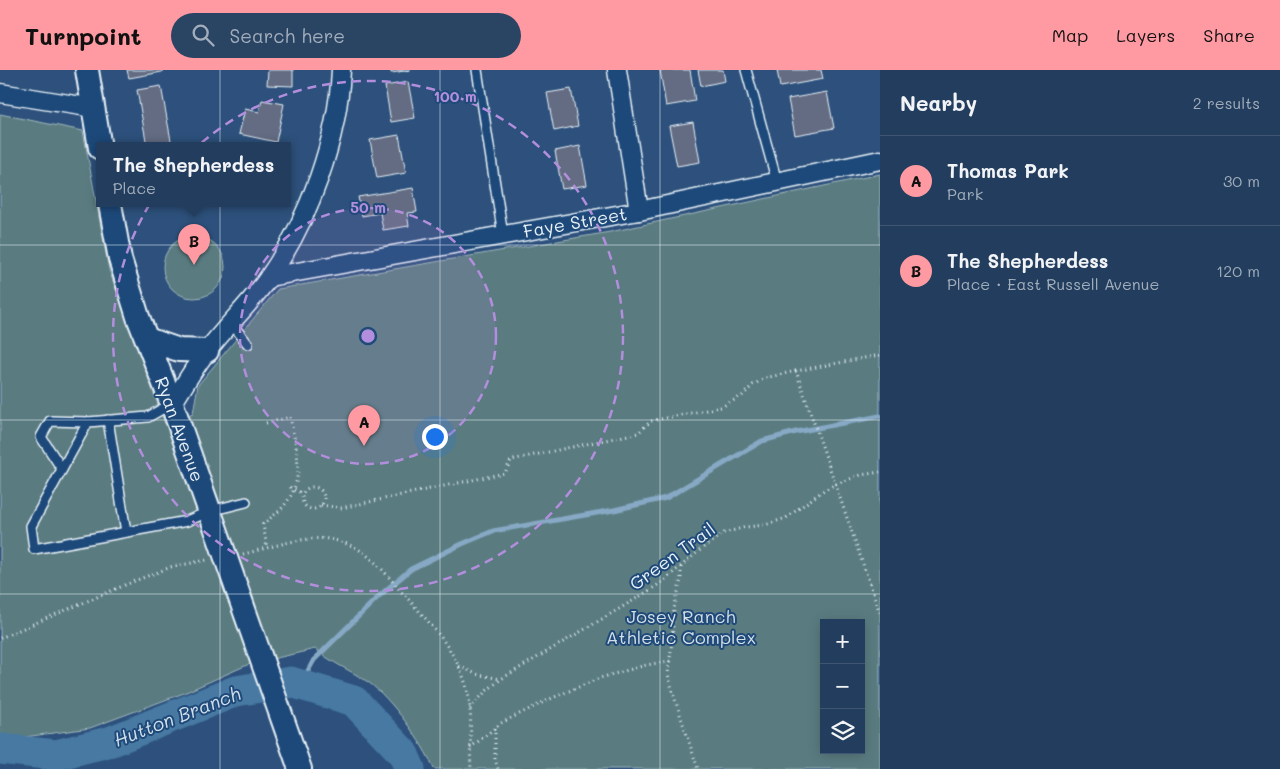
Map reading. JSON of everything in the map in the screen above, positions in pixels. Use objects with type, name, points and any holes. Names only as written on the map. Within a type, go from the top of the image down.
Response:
[{"type":"street","points":[[87,70],[99,142]]},
{"type":"street","points":[[172,404],[207,351],[269,277],[306,213],[331,138],[340,90],[340,70]]},
{"type":"street","points":[[617,70],[639,211]]},
{"type":"street","points":[[0,93],[94,108]]},
{"type":"street","name":"Faye Street","points":[[269,277],[639,211],[880,160]]},
{"type":"street","name":"Ryan Avenue","points":[[111,207],[120,259],[138,317],[172,404],[300,769]]},
{"type":"street","points":[[147,339],[179,350],[207,351]]},
{"type":"lane","points":[[477,70],[503,235]]},
{"type":"lane","points":[[746,70],[777,182]]},
{"type":"lane","points":[[231,323],[248,344]]},
{"type":"lane","points":[[62,469],[41,437],[50,421],[88,422],[148,417],[172,404]]},
{"type":"lane","points":[[108,420],[126,532]]},
{"type":"lane","points":[[88,422],[31,526],[34,549],[187,521],[210,511],[246,502]]},
{"type":"path","points":[[321,505],[341,508],[505,473],[511,460],[638,433],[651,422],[722,407],[742,396],[753,385],[765,378],[880,355]]},
{"type":"path","points":[[796,371],[880,613]]},
{"type":"path","points":[[266,423],[290,417],[297,451],[298,479],[286,504],[263,524],[267,548]]},
{"type":"path","name":"Green Trail","points":[[470,709],[500,679],[634,600],[681,567],[705,546],[724,533],[746,527],[766,525],[786,518],[824,490],[836,484],[861,475],[880,472]]},
{"type":"path","points":[[311,487],[321,491],[324,498],[321,505],[316,509],[309,508],[304,504],[303,494],[311,487]]},
{"type":"path","points":[[293,488],[303,494]]},
{"type":"path","points":[[0,638],[162,570],[306,540],[330,539],[346,543],[361,551],[390,578],[427,619],[460,666],[466,684],[470,709],[471,769]]},
{"type":"path","points":[[681,567],[681,579],[674,608],[668,674],[698,769]]},
{"type":"path","points":[[470,748],[501,723],[550,699],[600,678],[646,665],[670,661]]},
{"type":"path","points":[[460,666],[476,674],[500,679]]},
{"type":"path","points":[[495,728],[494,759],[498,769]]},
{"type":"green space","name":"Josey Ranch Athletic Complex","points":[[0,114],[83,131],[109,270],[165,424],[193,413],[198,385],[278,289],[610,232],[880,174],[880,769],[434,769],[414,734],[377,689],[315,649],[247,665],[184,693],[90,728],[17,738],[0,736]]},
{"type":"green space","points":[[194,236],[206,238],[216,245],[223,255],[225,267],[223,279],[216,289],[206,296],[194,298],[182,296],[172,289],[165,279],[163,267],[165,255],[172,245],[182,238]]},
{"type":"building","points":[[127,70],[162,70],[162,72],[129,78]]},
{"type":"building","points":[[268,70],[293,70],[293,86],[267,85]]},
{"type":"building","points":[[391,70],[411,70],[391,73]]},
{"type":"building","points":[[660,70],[690,70],[695,101],[666,106]]},
{"type":"building","points":[[698,70],[723,70],[725,81],[701,86]]},
{"type":"building","points":[[777,70],[821,70],[823,79],[780,87]]},
{"type":"building","points":[[408,82],[415,118],[391,122],[385,86]]},
{"type":"building","points":[[161,86],[171,142],[146,142],[137,90]]},
{"type":"building","points":[[571,89],[578,126],[554,131],[547,93]]},
{"type":"building","points":[[827,92],[834,128],[795,135],[788,99]]},
{"type":"building","points":[[262,100],[284,104],[276,142],[239,134],[245,109],[259,112]]},
{"type":"building","points":[[693,122],[700,162],[677,166],[669,126]]},
{"type":"building","points":[[399,135],[406,173],[377,178],[370,140]]},
{"type":"building","points":[[580,146],[587,185],[562,189],[555,151]]},
{"type":"building","points":[[413,188],[417,212],[407,213],[409,226],[383,230],[380,213],[362,216],[358,197]]},
{"type":"waterway","points":[[300,685],[314,660],[379,596],[411,569],[462,544],[493,531],[614,510],[666,498],[762,441],[796,432],[880,416]]},
{"type":"waterway","name":"Hutton Branch","points":[[0,749],[56,755],[112,741],[236,691],[291,682],[354,701],[403,753],[410,769]]},
{"type":"place","name":"The Shepherdess","points":[[194,265]]},
{"type":"place","name":"Thomas Park","points":[[364,446]]}]
